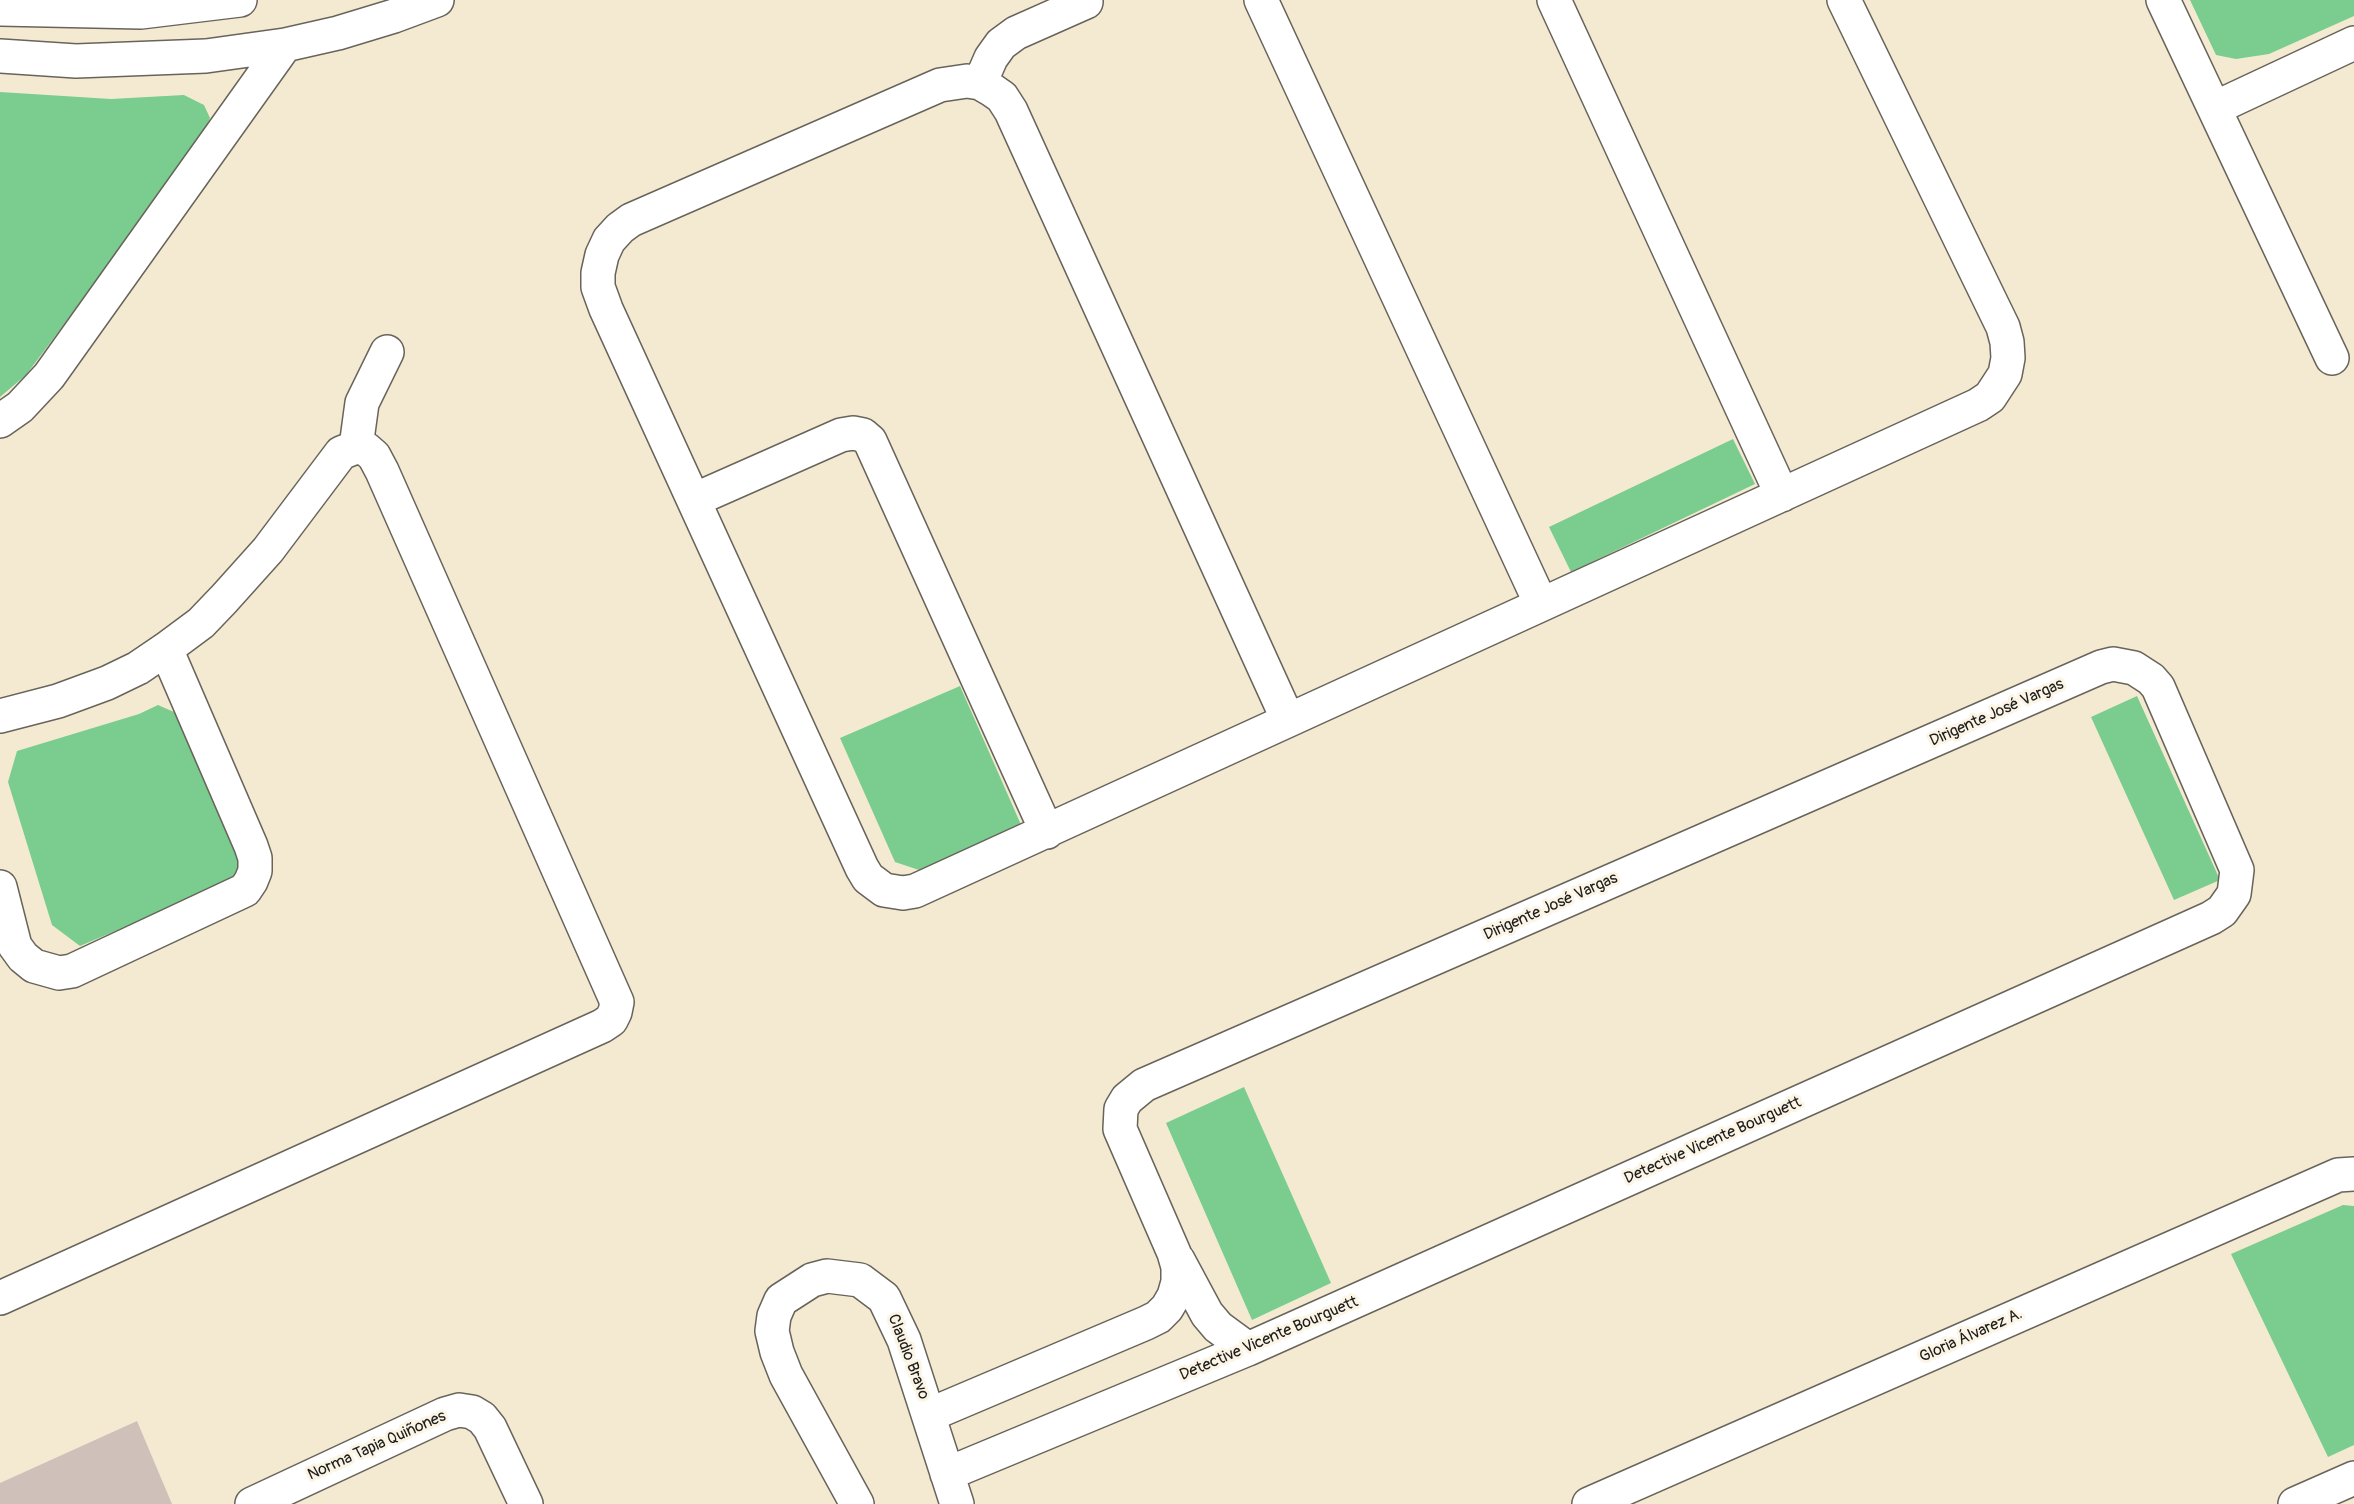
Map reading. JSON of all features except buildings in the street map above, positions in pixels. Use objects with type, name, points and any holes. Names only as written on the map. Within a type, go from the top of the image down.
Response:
[{"type":"street","points":[[0,9],[141,12],[240,0]]},
{"type":"street","points":[[0,56],[76,61],[206,56],[285,45],[338,33],[437,0]]},
{"type":"street","points":[[1261,0],[1541,604]]},
{"type":"street","points":[[1554,0],[1782,495]]},
{"type":"street","points":[[1288,720],[1011,111],[1002,97],[980,83],[956,81],[940,85],[632,220],[620,228],[609,240],[602,255],[598,273],[598,287],[606,309],[868,878],[885,890],[894,893],[915,891],[1978,405],[1990,397],[2005,374],[2008,358],[2003,327],[1844,0]]},
{"type":"street","points":[[2163,0],[2332,358]]},
{"type":"street","points":[[980,83],[1001,44],[1016,33],[1086,2]]},
{"type":"street","points":[[2215,108],[2354,43]]},
{"type":"street","points":[[0,421],[21,407],[49,376],[285,45]]},
{"type":"street","points":[[356,447],[362,403],[387,352]]},
{"type":"street","points":[[694,500],[841,435],[853,433],[863,435],[870,441],[1047,832]]},
{"type":"street","points":[[0,716],[58,701],[107,683],[138,668],[201,624],[268,550],[340,453],[356,447],[366,449],[374,456],[382,471],[616,1002],[615,1012],[602,1026],[0,1298]]},
{"type":"street","points":[[0,887],[15,946],[34,966],[59,973],[72,971],[244,890],[251,881],[255,871],[255,858],[251,846],[166,649]]},
{"type":"street","name":"Dirigente José Vargas","points":[[1248,1349],[1218,1327],[1206,1314],[1174,1253],[1120,1129],[1121,1108],[1135,1090],[2101,667],[2113,664],[2134,668]]},
{"type":"street","name":"Detective Vicente Bourguett","points":[[952,1489],[1248,1349],[2211,918],[2222,911],[2234,894],[2237,870],[2158,687],[2151,679],[2134,668]]},
{"type":"street","name":"Gloria Álvarez A.","points":[[1589,1504],[2338,1175],[2354,1174]]},
{"type":"street","name":"Dirigente José Vargas","points":[[929,1416],[1158,1317],[1174,1296],[1178,1282],[1178,1267],[1174,1253]]},
{"type":"street","name":"Claudio Bravo","points":[[857,1504],[786,1375],[772,1331],[774,1316],[781,1300],[812,1280],[827,1276],[860,1280],[874,1288],[884,1298],[900,1331],[952,1489]]},
{"type":"street","name":"Norma Tapia Quiñones","points":[[252,1504],[459,1410],[472,1412],[482,1418],[490,1428],[526,1504]]},
{"type":"street","points":[[2295,1504],[2354,1478]]},
{"type":"shaded area","points":[[137,1421],[172,1504],[0,1504],[0,1483]]},
{"type":"green space","points":[[2190,0],[2354,0],[2354,16],[2269,54],[2236,59],[2216,55]]},
{"type":"green space","points":[[0,92],[111,99],[184,95],[204,105],[210,118],[200,143],[26,375],[0,397]]},
{"type":"green space","points":[[1733,439],[1755,484],[1571,572],[1549,527]]},
{"type":"green space","points":[[960,686],[1022,827],[922,871],[895,862],[840,738]]},
{"type":"green space","points":[[2137,696],[2220,880],[2174,900],[2091,717]]},
{"type":"green space","points":[[158,705],[183,716],[242,861],[230,882],[80,946],[52,925],[8,782],[17,751],[139,714]]},
{"type":"green space","points":[[1244,1087],[1331,1283],[1252,1320],[1166,1123]]},
{"type":"green space","points":[[2343,1205],[2354,1206],[2354,1445],[2328,1457],[2231,1254]]}]
